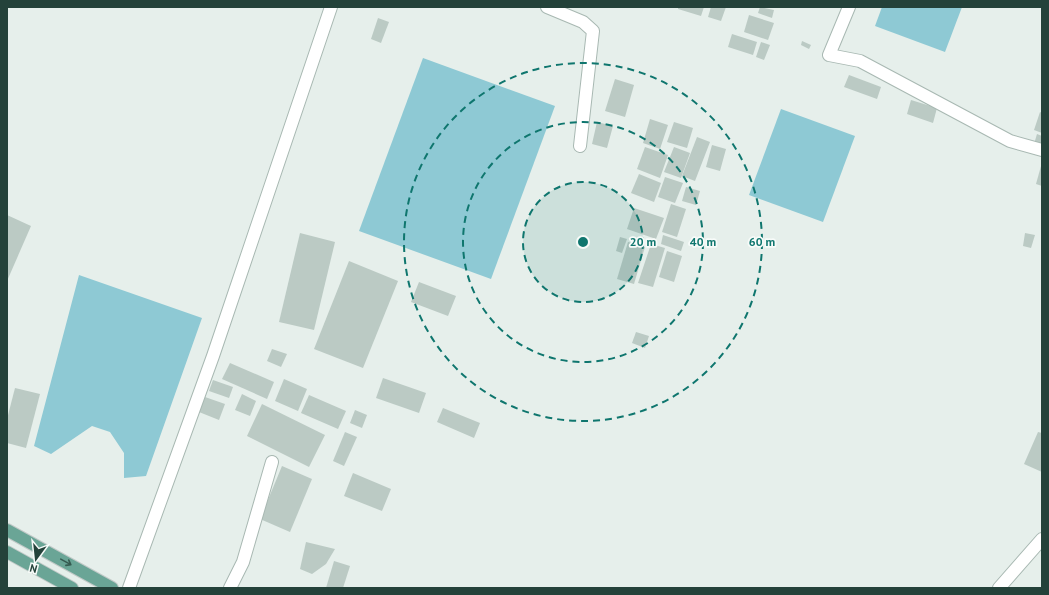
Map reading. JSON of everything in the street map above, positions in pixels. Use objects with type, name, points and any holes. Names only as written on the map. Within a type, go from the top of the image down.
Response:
[{"type":"main road","points":[[7,530],[112,588]]},
{"type":"main road","points":[[7,552],[72,588]]},
{"type":"street","points":[[129,588],[213,356],[331,7]]},
{"type":"street","points":[[547,7],[583,22],[593,31],[580,146]]},
{"type":"street","points":[[849,7],[829,55],[860,61],[1010,141],[1042,150]]},
{"type":"street","points":[[230,588],[243,562],[272,462]]},
{"type":"street","points":[[998,588],[1042,539]]},
{"type":"water","points":[[882,7],[962,7],[945,52],[875,26]]},
{"type":"water","points":[[423,58],[555,106],[491,279],[359,231]]},
{"type":"water","points":[[781,109],[855,136],[823,222],[749,195]]},
{"type":"water","points":[[79,275],[202,318],[146,476],[124,478],[124,453],[110,432],[92,426],[51,454],[34,446]]},
{"type":"building","points":[[678,7],[704,7],[701,16],[678,9]]},
{"type":"building","points":[[711,7],[726,7],[721,21],[708,17]]},
{"type":"building","points":[[760,7],[774,10],[772,18],[758,13]]},
{"type":"building","points":[[749,15],[774,23],[768,40],[744,32]]},
{"type":"building","points":[[378,18],[389,22],[381,43],[371,39]]},
{"type":"building","points":[[732,34],[757,42],[753,55],[728,47]]},
{"type":"building","points":[[802,41],[811,45],[809,49],[801,45]]},
{"type":"building","points":[[761,42],[770,45],[764,60],[756,57]]},
{"type":"building","points":[[849,75],[881,87],[877,99],[844,87]]},
{"type":"building","points":[[615,79],[634,85],[625,117],[605,111]]},
{"type":"building","points":[[911,100],[937,108],[933,123],[907,114]]},
{"type":"building","points":[[1040,112],[1042,113],[1042,133],[1034,130]]},
{"type":"building","points":[[650,119],[668,125],[660,149],[643,143]]},
{"type":"building","points":[[597,122],[613,126],[607,148],[592,144]]},
{"type":"building","points":[[674,122],[693,128],[687,148],[667,142]]},
{"type":"building","points":[[1037,134],[1042,136],[1042,147],[1034,144]]},
{"type":"building","points":[[697,137],[710,142],[695,181],[682,176]]},
{"type":"building","points":[[712,145],[726,149],[720,171],[706,167]]},
{"type":"building","points":[[645,147],[668,155],[660,178],[637,169]]},
{"type":"building","points":[[674,147],[690,153],[681,178],[664,172]]},
{"type":"building","points":[[1042,166],[1042,186],[1036,184]]},
{"type":"building","points":[[639,174],[661,183],[654,202],[631,193]]},
{"type":"building","points":[[665,177],[683,183],[675,203],[658,197]]},
{"type":"building","points":[[686,187],[700,191],[696,205],[682,201]]},
{"type":"building","points":[[671,204],[686,209],[677,237],[662,232]]},
{"type":"building","points":[[634,208],[664,218],[656,239],[627,229]]},
{"type":"building","points":[[7,215],[31,226],[7,281]]},
{"type":"building","points":[[300,233],[335,242],[314,330],[279,322]]},
{"type":"building","points":[[1025,233],[1035,235],[1031,248],[1023,246]]},
{"type":"building","points":[[663,235],[684,242],[681,251],[661,244]]},
{"type":"building","points":[[620,237],[627,239],[622,253],[616,251]]},
{"type":"building","points":[[628,242],[645,247],[634,284],[617,279]]},
{"type":"building","points":[[651,244],[665,248],[653,287],[638,283]]},
{"type":"building","points":[[667,251],[682,256],[674,282],[659,277]]},
{"type":"building","points":[[349,261],[398,281],[363,368],[314,349]]},
{"type":"building","points":[[419,282],[456,296],[448,316],[411,302]]},
{"type":"building","points":[[636,332],[649,336],[645,348],[632,343]]},
{"type":"building","points":[[272,349],[287,354],[281,367],[267,361]]},
{"type":"building","points":[[230,363],[274,382],[267,399],[222,379]]},
{"type":"building","points":[[383,378],[426,393],[419,413],[376,398]]},
{"type":"building","points":[[284,379],[307,389],[298,411],[275,401]]},
{"type":"building","points":[[213,380],[233,387],[229,398],[209,391]]},
{"type":"building","points":[[15,388],[40,394],[26,448],[7,443],[7,419]]},
{"type":"building","points":[[242,394],[256,401],[250,416],[235,410]]},
{"type":"building","points":[[309,395],[346,411],[338,429],[301,413]]},
{"type":"building","points":[[205,397],[225,404],[219,420],[199,412]]},
{"type":"building","points":[[262,404],[325,435],[309,467],[247,436]]},
{"type":"building","points":[[443,408],[480,423],[474,438],[437,422]]},
{"type":"building","points":[[355,410],[367,415],[362,428],[350,423]]},
{"type":"building","points":[[345,432],[357,437],[344,466],[333,461]]},
{"type":"building","points":[[1038,432],[1042,433],[1042,472],[1024,464]]},
{"type":"building","points":[[282,466],[312,479],[290,532],[260,519]]},
{"type":"building","points":[[353,473],[391,489],[382,511],[344,496]]},
{"type":"building","points":[[306,542],[335,549],[326,564],[312,574],[300,569]]},
{"type":"building","points":[[334,561],[350,566],[343,588],[326,588]]}]
